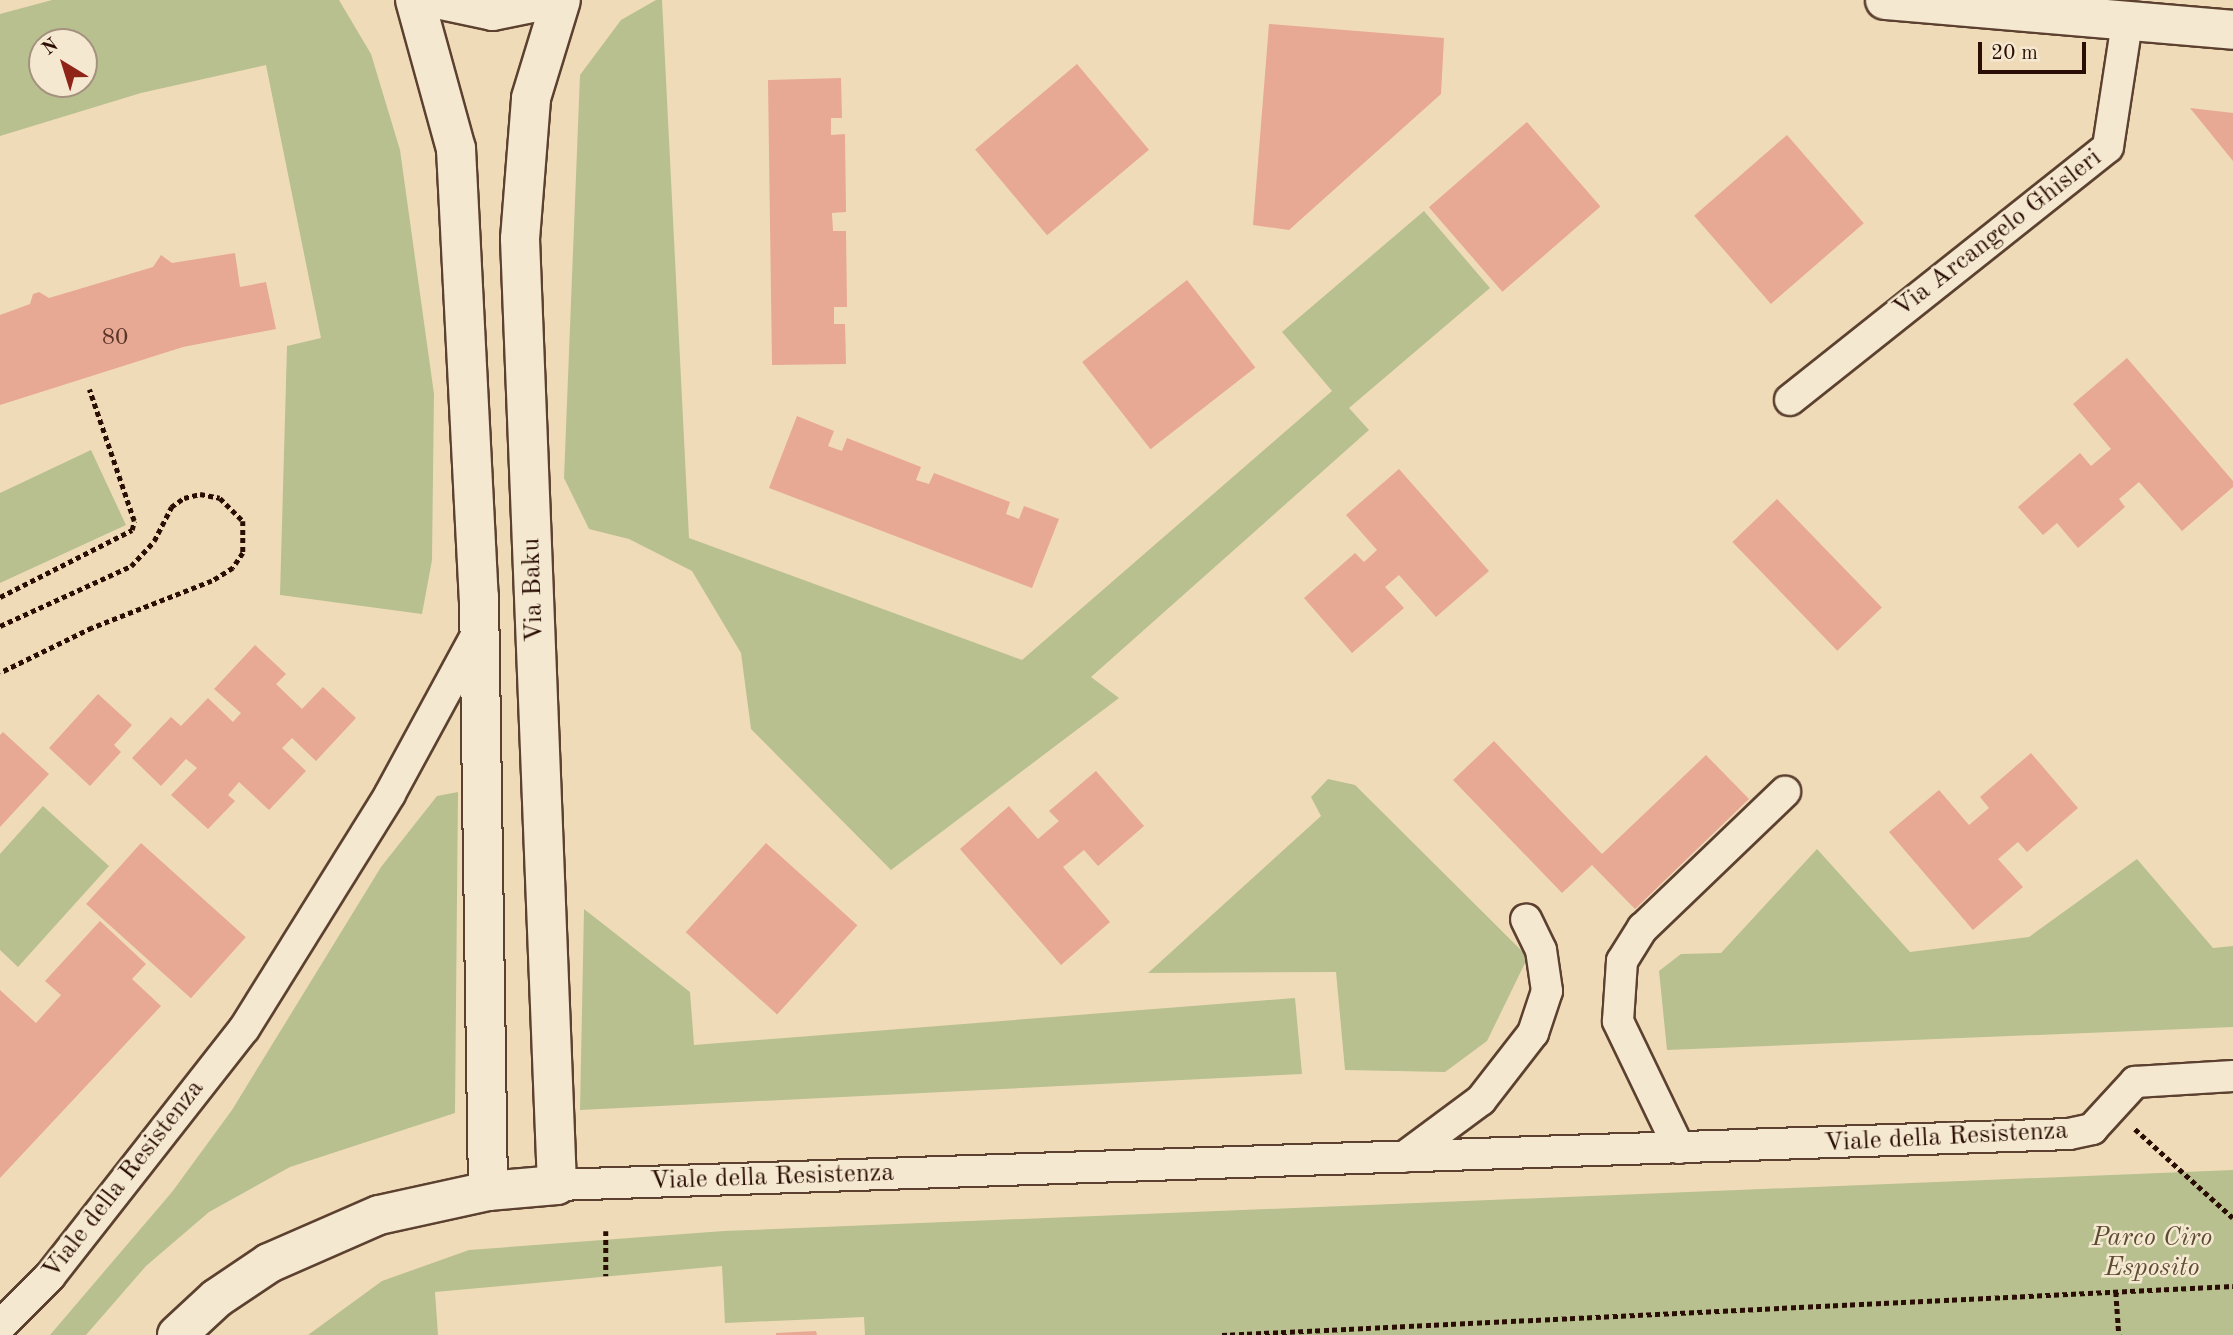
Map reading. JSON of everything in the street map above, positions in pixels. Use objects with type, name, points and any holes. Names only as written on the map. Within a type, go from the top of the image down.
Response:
[{"type":"main road","name":"Via Baku","points":[[415,0],[456,149],[480,628],[488,1191]]},
{"type":"main road","points":[[440,0],[493,11],[546,0]]},
{"type":"main road","name":"Via Baku","points":[[557,1185],[520,239],[531,98],[561,0]]},
{"type":"main road","points":[[1885,0],[2127,23],[2233,30]]},
{"type":"main road","name":"Viale della Resistenza","points":[[177,1335],[217,1298],[269,1263],[380,1215],[488,1191],[557,1185]]},
{"type":"street","name":"Via Arcangelo Ghisleri","points":[[1790,400],[2108,147],[2127,23]]},
{"type":"street","name":"Viale della Resistenza","points":[[0,1326],[50,1276],[244,1029],[390,794],[480,628]]},
{"type":"street","points":[[1679,1148],[1618,1021],[1622,961],[1643,928],[1785,792]]},
{"type":"street","points":[[1404,1157],[1481,1100],[1533,1033],[1547,991],[1541,950],[1526,919]]},
{"type":"street","name":"Viale della Resistenza","points":[[557,1185],[2069,1134],[2092,1129],[2135,1082],[2233,1076]]},
{"type":"path","points":[[0,597],[132,530],[134,521],[89,389]]},
{"type":"path","points":[[0,626],[131,566],[154,541],[171,507],[184,498],[200,494],[220,498],[243,520],[243,553],[222,575],[92,628],[0,673]]},
{"type":"path","points":[[2111,1108],[2233,1218]]},
{"type":"path","points":[[606,1231],[606,1276]]},
{"type":"path","points":[[1222,1335],[2233,1286]]},
{"type":"path","points":[[2116,1292],[2119,1335]]},
{"type":"green space","points":[[52,0],[339,0],[371,54],[400,150],[434,394],[432,560],[422,614],[280,595],[287,346],[321,338],[266,65],[141,93],[0,136],[0,14]]},
{"type":"green space","points":[[656,0],[662,0],[689,538],[1022,660],[1332,391],[1282,332],[1424,211],[1490,288],[1349,408],[1369,430],[1091,677],[1119,698],[891,870],[751,729],[741,653],[692,571],[629,539],[589,529],[564,478],[580,75],[621,20]]},
{"type":"green space","points":[[91,450],[126,525],[0,583],[0,493]]},
{"type":"green space","points":[[1328,779],[1355,785],[1528,957],[1487,1041],[1445,1072],[1345,1070],[1336,972],[1148,973],[1321,816],[1311,797]]},
{"type":"green space","points":[[458,792],[455,1113],[290,1167],[209,1212],[146,1266],[86,1335],[50,1335],[172,1192],[232,1110],[381,867],[437,796]]},
{"type":"green space","points":[[43,806],[109,866],[18,967],[0,950],[0,854]]},
{"type":"green space","points":[[1817,849],[1910,952],[2029,937],[2137,859],[2213,948],[2233,946],[2233,1027],[1667,1050],[1659,971],[1681,954],[1721,953]]},
{"type":"green space","points":[[584,909],[690,992],[694,1045],[1295,998],[1302,1074],[580,1110]]},
{"type":"green space","name":"Parco Ciro Esposito","points":[[2233,1170],[2233,1335],[865,1335],[864,1317],[725,1323],[722,1266],[435,1292],[438,1335],[308,1335],[382,1281],[469,1250],[724,1231]]},
{"type":"building","points":[[1269,24],[1444,38],[1441,94],[1289,230],[1253,225]]},
{"type":"building","points":[[1077,64],[1149,150],[1047,235],[975,149]]},
{"type":"building","points":[[841,78],[842,118],[831,118],[831,135],[845,134],[846,212],[832,213],[833,231],[846,231],[847,307],[834,307],[834,324],[845,324],[846,364],[772,365],[768,80]]},
{"type":"building","points":[[2190,108],[2233,113],[2233,161]]},
{"type":"building","points":[[1527,122],[1600,207],[1502,292],[1429,207]]},
{"type":"building","points":[[1787,135],[1864,223],[1771,304],[1694,216]]},
{"type":"building","points":[[235,253],[240,287],[266,282],[276,329],[183,347],[0,405],[0,315],[30,304],[33,294],[39,292],[49,298],[153,267],[161,255],[172,263]]},
{"type":"building","points":[[1187,280],[1255,367],[1151,449],[1082,362]]},
{"type":"building","points":[[2127,358],[2233,481],[2233,487],[2182,531],[2139,482],[2119,499],[2125,507],[2078,548],[2057,523],[2043,535],[2018,507],[2080,453],[2091,466],[2111,449],[2073,404]]},
{"type":"building","points":[[797,416],[834,431],[828,446],[842,451],[847,438],[921,467],[916,480],[929,484],[934,473],[1010,502],[1006,514],[1019,519],[1024,506],[1059,519],[1032,588],[769,488]]},
{"type":"building","points":[[1399,469],[1489,571],[1436,617],[1399,575],[1385,587],[1404,608],[1352,653],[1304,598],[1355,553],[1364,562],[1377,550],[1346,515]]},
{"type":"building","points":[[1777,499],[1882,608],[1837,651],[1732,542]]},
{"type":"building","points":[[255,645],[286,674],[276,684],[302,709],[323,687],[356,718],[316,761],[292,738],[282,748],[306,771],[269,810],[239,782],[228,795],[235,801],[208,829],[171,795],[197,768],[186,759],[161,786],[132,758],[171,717],[181,726],[208,698],[233,722],[241,713],[214,689]]},
{"type":"building","points":[[98,694],[132,725],[114,745],[121,752],[90,786],[49,748]]},
{"type":"building","points":[[3,732],[49,774],[0,827],[0,735]]},
{"type":"building","points":[[1494,741],[1602,854],[1706,755],[1749,799],[1635,909],[1592,865],[1562,893],[1453,780]]},
{"type":"building","points":[[2031,753],[2078,808],[2027,852],[2018,842],[1998,859],[2023,887],[1973,930],[1889,832],[1939,790],[1969,825],[1989,808],[1980,797]]},
{"type":"building","points":[[1096,771],[1144,826],[1098,866],[1084,850],[1063,867],[1110,922],[1061,965],[960,849],[1009,806],[1038,839],[1059,821],[1049,811]]},
{"type":"building","points":[[141,843],[246,937],[191,998],[86,904]]},
{"type":"building","points":[[766,843],[857,925],[777,1014],[686,932]]},
{"type":"building","points":[[100,921],[146,964],[132,979],[161,1006],[0,1178],[0,990],[36,1023],[61,995],[45,981]]},
{"type":"building","points":[[816,1331],[817,1335],[776,1335],[776,1333]]}]
